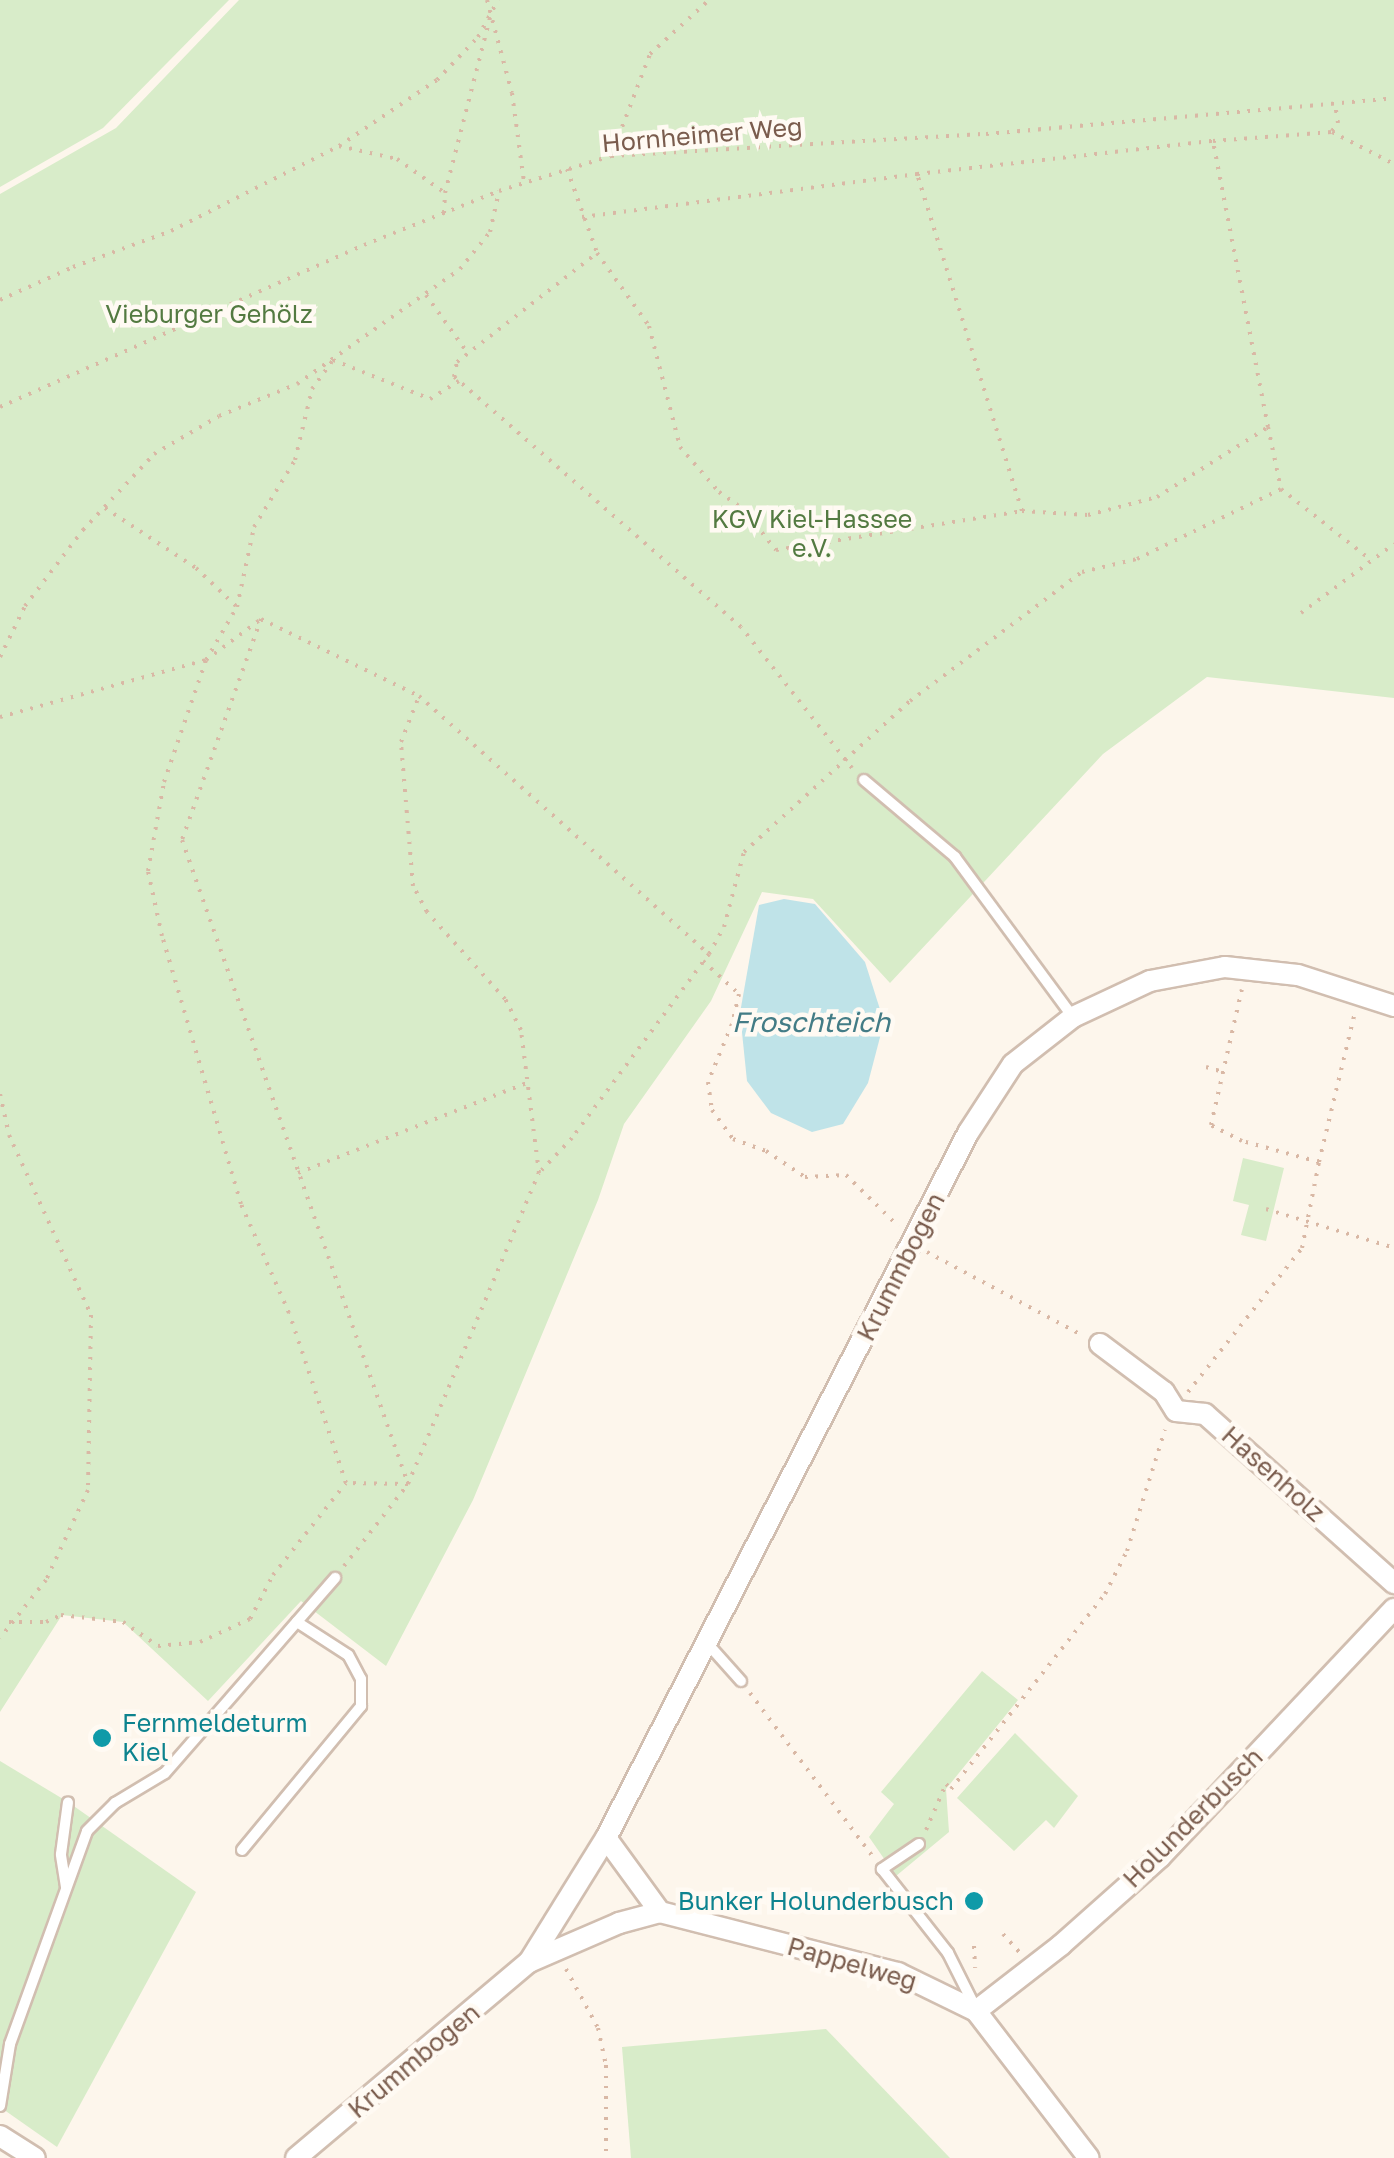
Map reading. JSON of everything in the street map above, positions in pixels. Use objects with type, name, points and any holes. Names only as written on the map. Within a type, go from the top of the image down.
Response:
[{"type":"street","name":"Krummbogen","points":[[296,2158],[529,1962],[606,1838],[968,1134],[1013,1064],[1073,1017],[1150,981],[1226,967],[1298,976],[1394,1006]]},
{"type":"street","name":"Hasenholz","points":[[1100,1344],[1164,1392],[1176,1411],[1205,1414],[1394,1583]]},
{"type":"street","name":"Holunderbusch","points":[[976,2011],[1061,1945],[1160,1857],[1394,1608]]},
{"type":"street","points":[[606,1838],[660,1912]]},
{"type":"street","name":"Krummbogen","points":[[529,1962],[619,1924],[660,1912]]},
{"type":"street","name":"Pappelweg","points":[[660,1912],[898,1972],[976,2011],[1089,2158]]},
{"type":"street","points":[[0,2136],[35,2158]]},
{"type":"lane","points":[[864,780],[955,856],[1073,1017]]},
{"type":"lane","points":[[0,2106],[10,2044],[87,1832],[115,1804],[166,1773],[334,1578]]},
{"type":"lane","points":[[242,1850],[361,1706],[360,1679],[348,1655],[298,1622]]},
{"type":"lane","points":[[707,1643],[741,1681]]},
{"type":"lane","points":[[66,1888],[60,1854],[68,1802]]},
{"type":"lane","points":[[920,1844],[882,1869],[948,1953],[976,2011]]},
{"type":"path","points":[[487,0],[512,93],[524,182]]},
{"type":"path","points":[[0,300],[73,266],[171,232],[339,146],[437,80],[478,37],[498,0]]},
{"type":"path","points":[[611,156],[650,54],[709,0]]},
{"type":"path","points":[[444,212],[445,193],[492,12]]},
{"type":"path","name":"Hornheimer Weg","points":[[0,407],[444,212],[524,182],[611,156],[986,134],[1394,98]]},
{"type":"path","points":[[1332,132],[1338,123],[1335,103]]},
{"type":"path","points":[[582,217],[917,174],[1213,141],[1332,132],[1394,164]]},
{"type":"path","points":[[1213,141],[1280,489],[1370,560]]},
{"type":"path","points":[[339,146],[397,159],[445,193]]},
{"type":"path","points":[[566,169],[598,253],[649,326],[680,447],[719,492],[742,508],[776,550],[1022,511],[1088,515],[1156,498],[1268,427]]},
{"type":"path","points":[[917,174],[1022,511]]},
{"type":"path","points":[[0,658],[25,606],[104,507],[154,454],[219,416],[298,384],[460,269],[490,232],[499,191]]},
{"type":"path","points":[[598,253],[467,352],[456,362],[454,378],[740,627],[844,762],[864,780]]},
{"type":"path","points":[[425,294],[467,352]]},
{"type":"path","points":[[332,360],[430,399],[459,381]]},
{"type":"path","points":[[332,360],[312,389],[295,460],[254,527],[236,607],[206,660],[164,782],[148,871],[162,936],[241,1204],[288,1313],[346,1484]]},
{"type":"path","points":[[334,1578],[408,1484],[539,1172],[572,1138],[704,962],[724,928],[744,852],[910,701],[1082,572],[1137,559],[1280,489]]},
{"type":"path","points":[[104,507],[196,568],[236,607]]},
{"type":"path","points":[[1301,613],[1394,544]]},
{"type":"path","points":[[262,619],[420,696],[709,954]]},
{"type":"path","points":[[0,717],[206,660],[262,619]]},
{"type":"path","points":[[262,619],[182,840],[408,1484]]},
{"type":"path","points":[[420,696],[401,742],[413,886],[427,912],[505,999],[522,1030],[539,1172]]},
{"type":"path","points":[[704,962],[739,994],[732,1024],[708,1082],[712,1110],[733,1139],[766,1151],[805,1177],[846,1175],[876,1200],[914,1244],[1100,1344]]},
{"type":"path","points":[[1244,969],[1211,1126],[1242,1142],[1319,1162]]},
{"type":"path","points":[[920,1844],[946,1784],[951,1789],[1104,1594],[1127,1551],[1158,1440],[1193,1383],[1302,1248],[1359,995]]},
{"type":"path","points":[[1206,1067],[1224,1072]]},
{"type":"path","points":[[298,1173],[529,1082]]},
{"type":"path","points":[[0,1094],[9,1135],[91,1315],[88,1490],[46,1580],[0,1638]]},
{"type":"path","points":[[1266,1209],[1394,1248]]},
{"type":"path","points":[[346,1484],[408,1484]]},
{"type":"path","points":[[9,1622],[46,1622],[61,1615],[123,1622],[158,1646],[200,1642],[250,1619],[273,1575],[346,1484]]},
{"type":"path","points":[[741,1681],[882,1869]]},
{"type":"path","points":[[974,1946],[971,1952],[976,1975],[994,1996]]},
{"type":"path","points":[[556,1952],[598,2028],[606,2064],[606,2158]]},
{"type":"green space","points":[[0,0],[229,0],[103,128],[0,187]]},
{"type":"green space","points":[[239,0],[1394,0],[1394,698],[1207,677],[1103,754],[890,983],[813,899],[762,892],[711,1001],[624,1124],[598,1200],[473,1500],[386,1666],[301,1601],[208,1701],[123,1622],[62,1615],[0,1712],[0,194],[116,128]]},
{"type":"green space","points":[[1243,1158],[1284,1168],[1266,1241],[1241,1235],[1249,1205],[1233,1201]]},
{"type":"green space","points":[[982,1671],[1018,1700],[946,1789],[949,1832],[896,1876],[869,1837],[894,1804],[881,1792]]},
{"type":"green space","points":[[1015,1733],[1078,1796],[1054,1828],[1046,1820],[1014,1851],[957,1798]]},
{"type":"green space","points":[[0,1761],[68,1802],[196,1892],[57,2147],[0,2107]]},
{"type":"green space","points":[[826,2029],[950,2158],[631,2158],[622,2047]]},
{"type":"water","name":"Froschteich","points":[[784,899],[815,904],[865,962],[884,1022],[868,1083],[843,1124],[812,1132],[771,1113],[747,1081],[740,1013],[759,905]]},
{"type":"place","name":"Fernmeldeturm Kiel","points":[[102,1738]]},
{"type":"place","name":"Bunker Holunderbusch","points":[[974,1901]]},
{"type":"park label","name":"Vieburger Gehölz","points":[[209,314]]},
{"type":"park label","name":"KGV Kiel-Hassee e.V.","points":[[812,534]]}]
